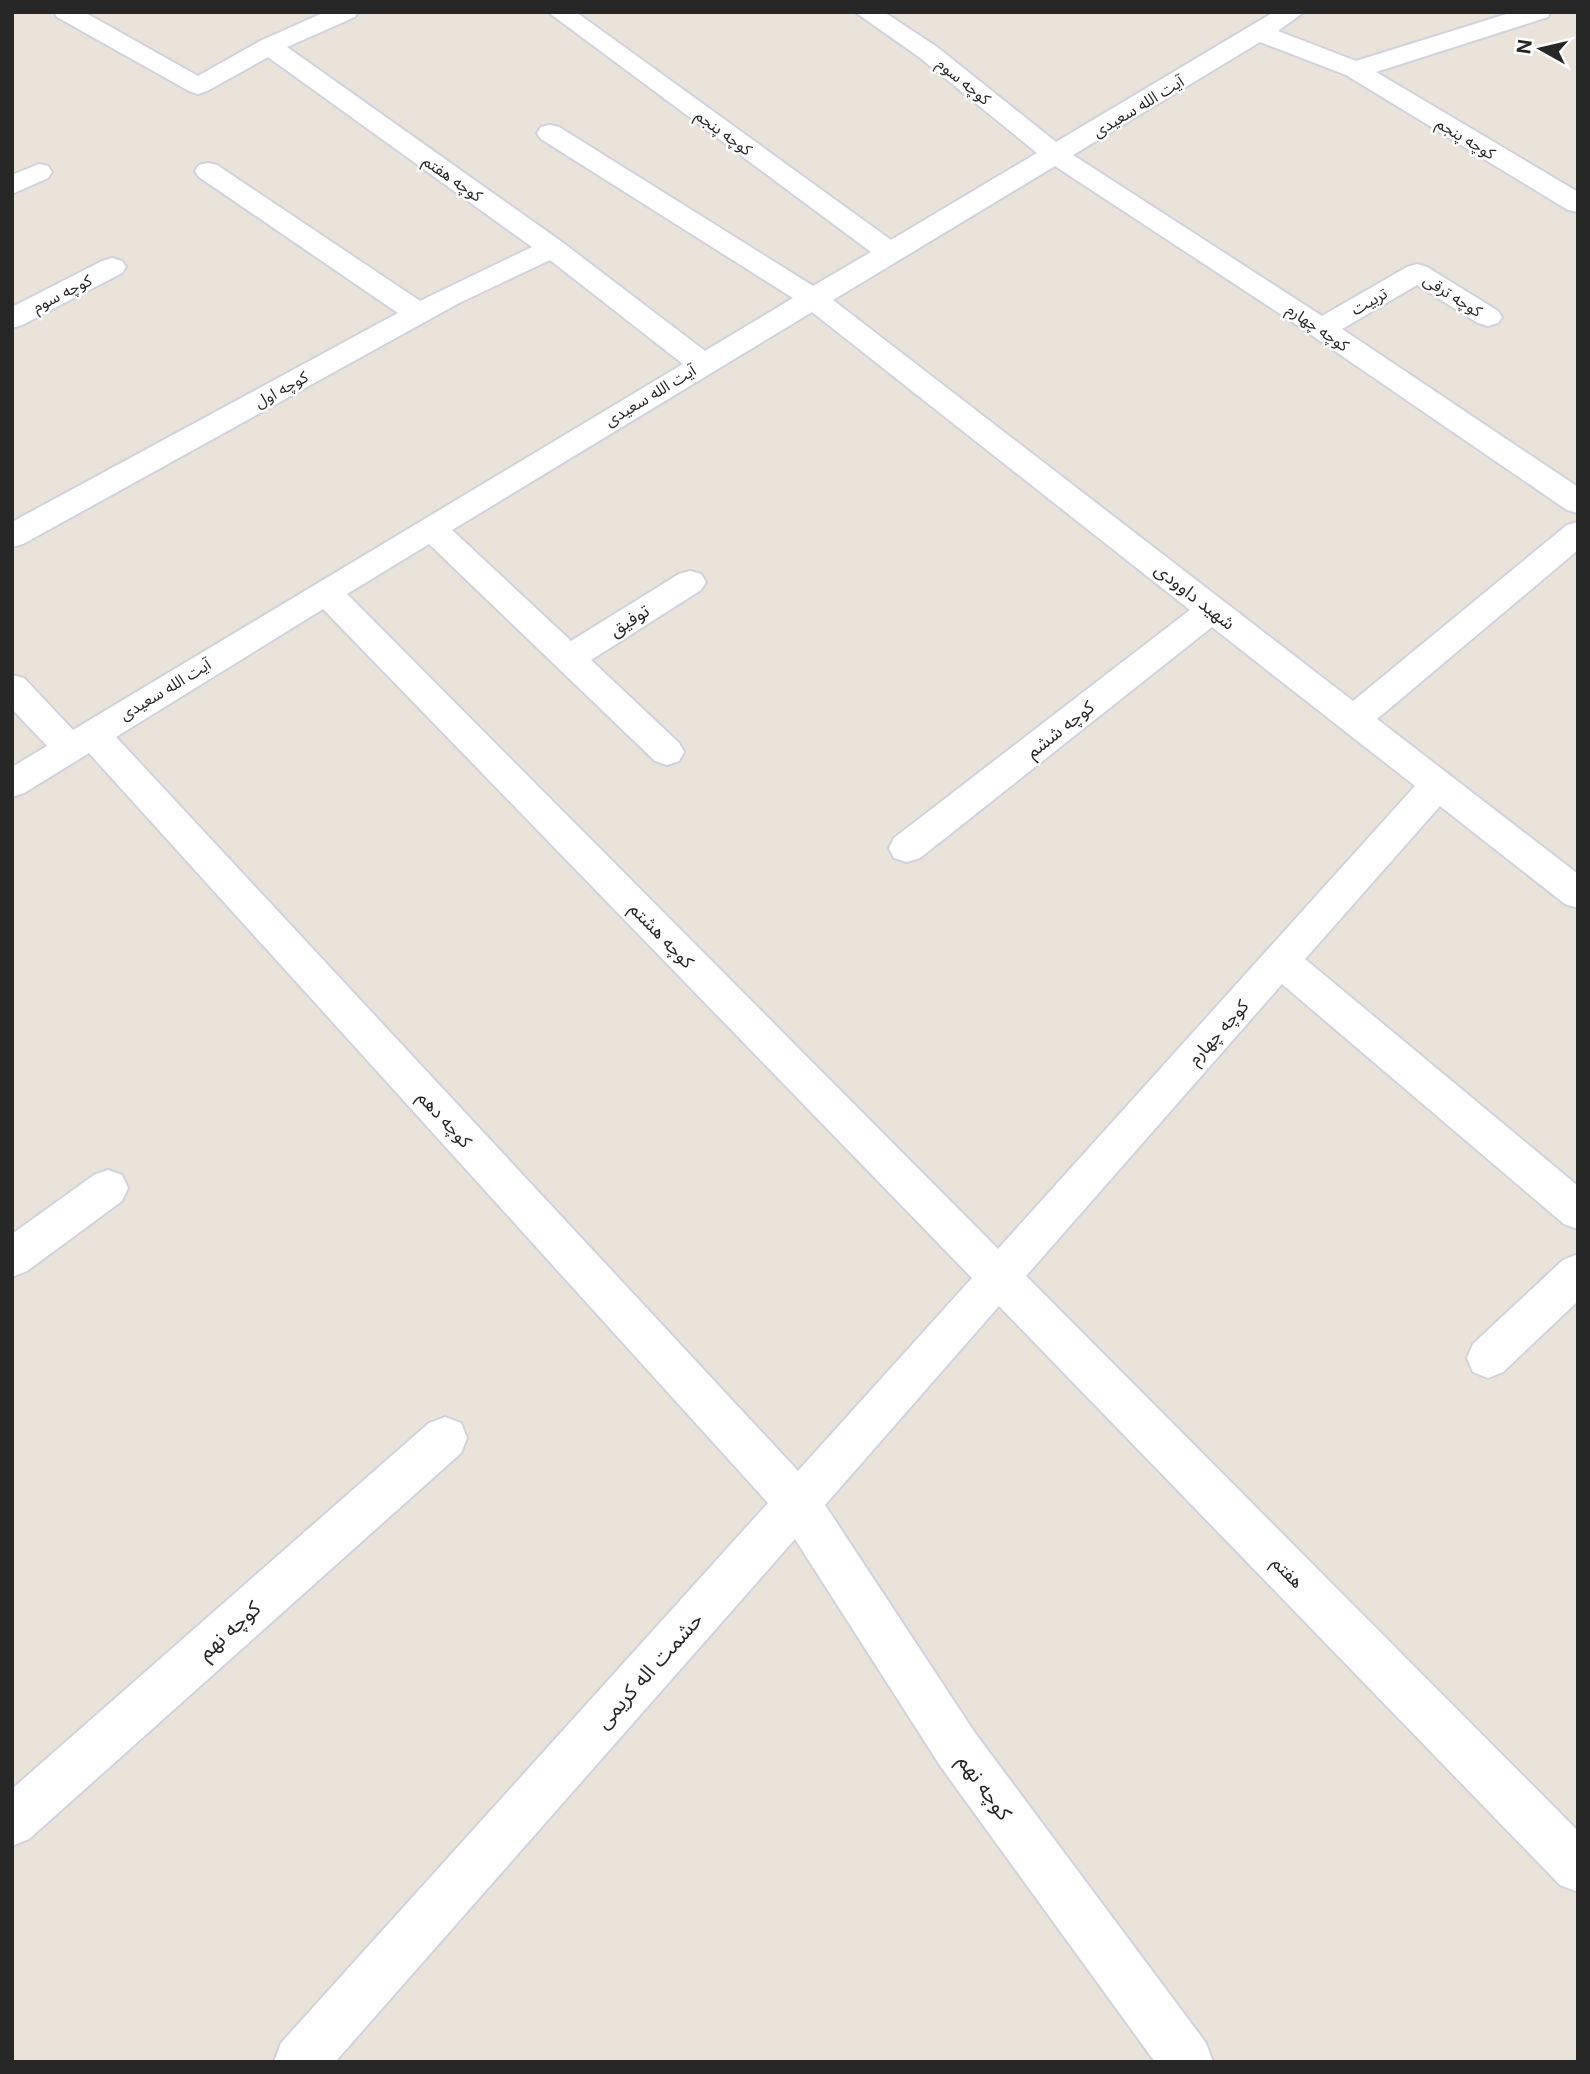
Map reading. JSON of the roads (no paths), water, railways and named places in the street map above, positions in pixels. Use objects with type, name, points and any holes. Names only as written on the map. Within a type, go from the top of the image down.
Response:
[{"type":"street","points":[[66,12],[198,86],[269,46],[346,12]]},
{"type":"street","name":"کوچه پنجم","points":[[560,12],[889,252]]},
{"type":"street","name":"کوچه سوم","points":[[867,12],[928,52],[1056,155]]},
{"type":"street","name":"آیت الله سعیدی","points":[[12,784],[812,298],[1292,12]]},
{"type":"street","points":[[1355,71],[1539,12]]},
{"type":"street","name":"کوچه پنجم","points":[[1258,32],[1355,71],[1578,204]]},
{"type":"street","name":"کوچه هفتم","points":[[269,46],[552,248],[703,364]]},
{"type":"street","name":"شهید داوودی","points":[[550,133],[812,298],[1437,785],[1573,882]]},
{"type":"street","name":"کوچه چهارم","points":[[1056,155],[1321,328],[1578,502]]},
{"type":"street","points":[[208,171],[419,314]]},
{"type":"street","points":[[12,186],[39,172]]},
{"type":"street","name":"کوچه اول","points":[[12,536],[419,314],[552,248]]},
{"type":"street","name":"کوچه سوم","points":[[12,319],[112,267]]},
{"type":"street","name":"تربیت","points":[[1321,328],[1417,274]]},
{"type":"street","name":"کوچه ترقی","points":[[1417,274],[1488,317]]},
{"type":"street","points":[[431,528],[667,752]]},
{"type":"street","points":[[1353,720],[1578,533]]},
{"type":"street","name":"توفیق","points":[[568,659],[690,582]]},
{"type":"street","name":"کوچه هشتم","points":[[325,592],[998,1278]]},
{"type":"street","name":"کوچه ششم","points":[[907,848],[1212,610]]},
{"type":"street","name":"کوچه دهم","points":[[12,687],[81,741],[797,1503]]},
{"type":"street","name":"کوچه چهارم","points":[[998,1278],[1437,785]]},
{"type":"street","points":[[1281,961],[1578,1211]]},
{"type":"street","points":[[12,1258],[108,1188]]},
{"type":"street","points":[[1488,1358],[1578,1273]]},
{"type":"street","name":"حشمت اله کریمی","points":[[300,2062],[998,1278]]},
{"type":"street","name":"هفتم","points":[[998,1278],[1578,1867]]},
{"type":"street","name":"کوچه نهم","points":[[12,1822],[445,1438]]},
{"type":"street","name":"کوچه نهم","points":[[797,1503],[958,1750],[1187,2062]]}]
